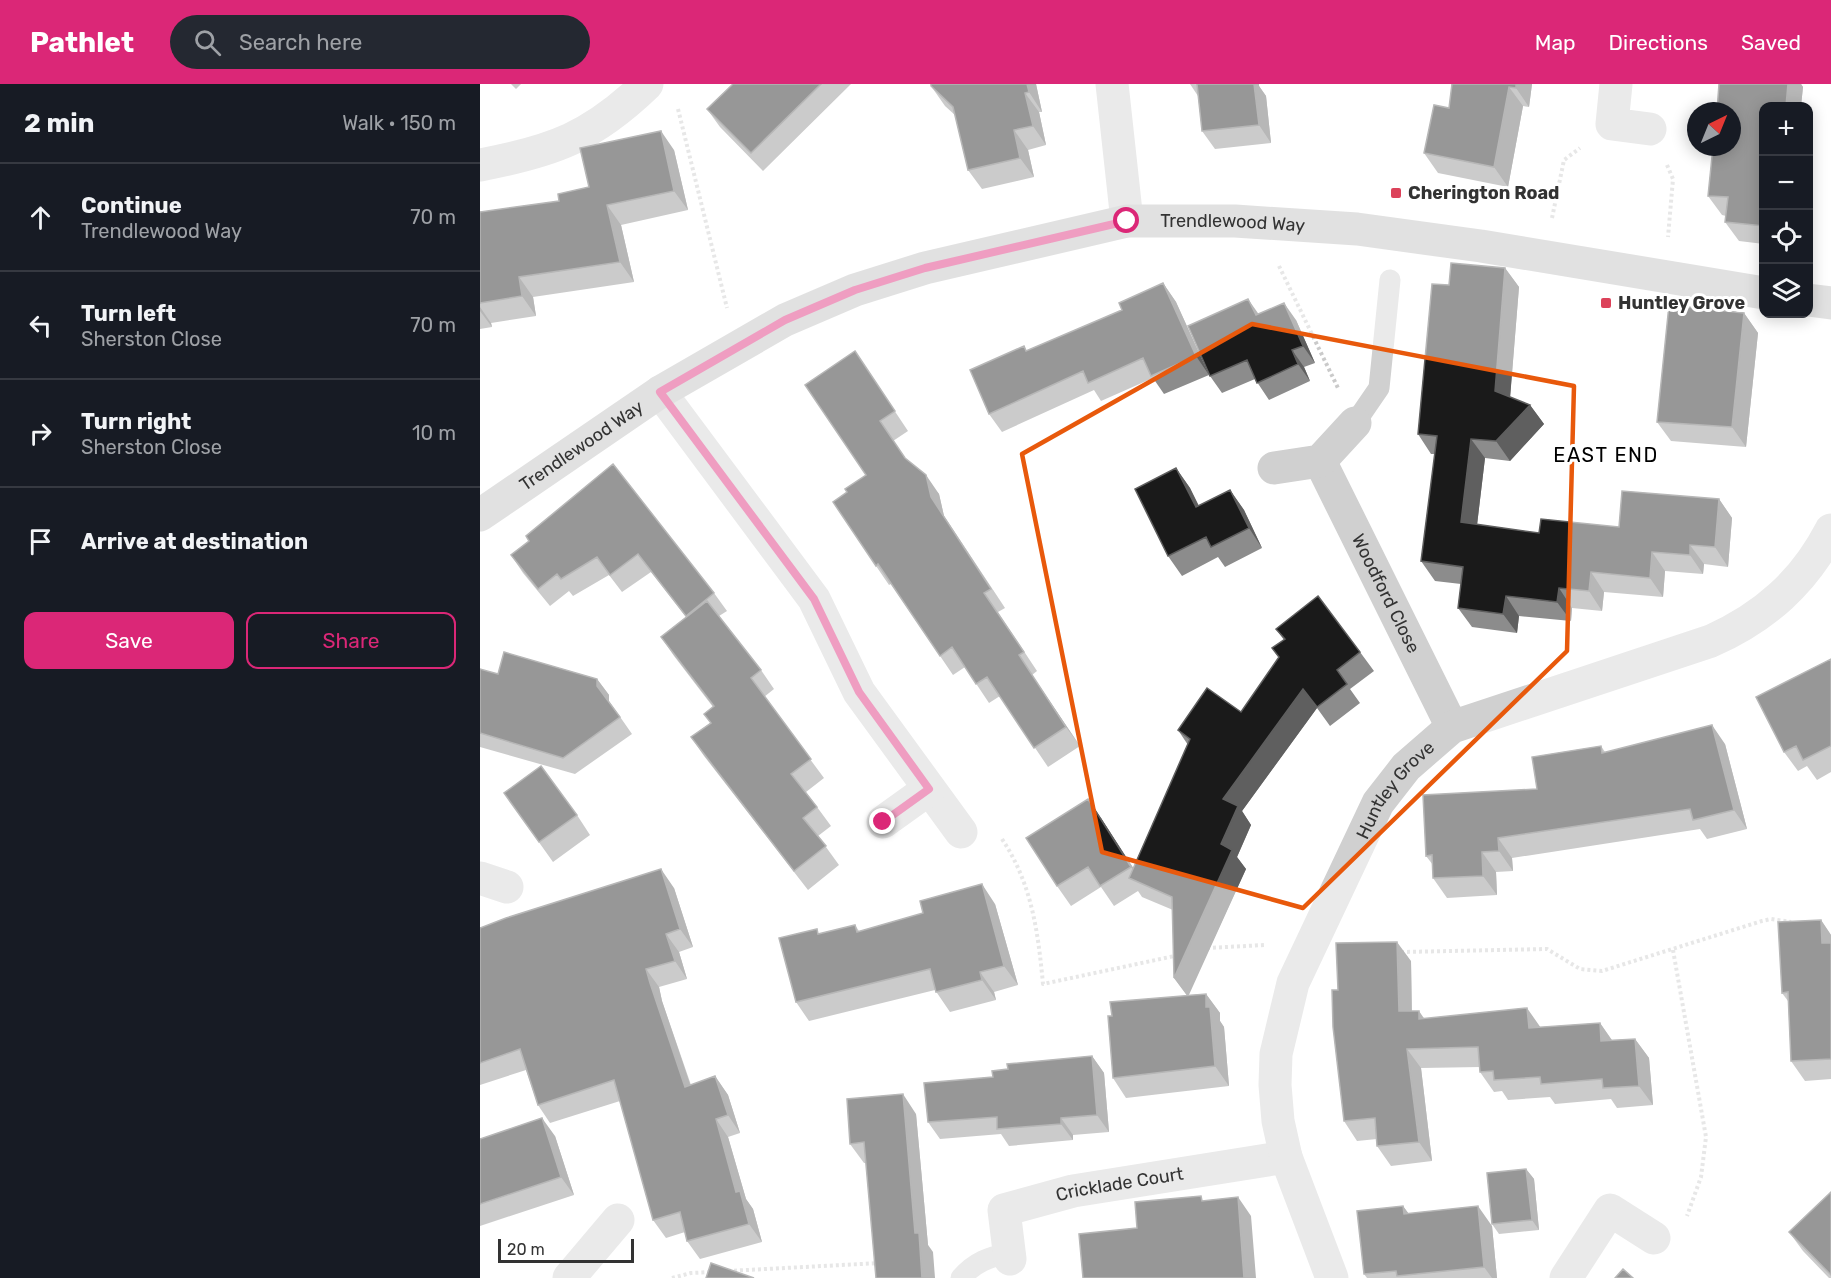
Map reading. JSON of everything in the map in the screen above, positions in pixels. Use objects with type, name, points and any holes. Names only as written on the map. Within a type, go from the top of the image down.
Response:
[{"type":"street","points":[[480,165],[533,155],[570,140],[608,119],[647,84]]},
{"type":"street","points":[[1112,84],[1127,221]]},
{"type":"street","points":[[1617,84],[1612,124],[1650,129]]},
{"type":"street","name":"Trendlewood Way","points":[[480,515],[660,392],[785,320],[855,290],[925,268],[1127,221],[1257,222],[1358,229],[1759,292]]},
{"type":"street","points":[[1813,301],[1831,303]]},
{"type":"street","points":[[660,392],[814,599],[859,692],[960,832]]},
{"type":"street","points":[[1274,468],[1320,461],[1355,423]]},
{"type":"street","name":"Woodford Close","points":[[1320,461],[1452,727]]},
{"type":"street","name":"Huntley Grove","points":[[1332,1278],[1286,1157],[1278,1121],[1275,1085],[1283,1016],[1293,983],[1378,803],[1406,767],[1452,727],[1728,634],[1747,623],[1791,589],[1815,561],[1831,530]]},
{"type":"street","points":[[883,822],[929,789]]},
{"type":"street","name":"Cricklade Court","points":[[1009,1256],[1004,1210],[1073,1191],[1286,1157]]},
{"type":"street","points":[[1566,1278],[1610,1210],[1654,1238]]},
{"type":"street","points":[[569,1278],[618,1220]]},
{"type":"lane","points":[[1355,423],[1380,388],[1390,280]]},
{"type":"lane","points":[[961,1278],[986,1258],[1009,1256]]},
{"type":"path","points":[[675,101],[736,348]]},
{"type":"path","points":[[1544,257],[1564,159],[1612,124]]},
{"type":"path","points":[[1650,129],[1673,179],[1665,277]]},
{"type":"path","points":[[1257,222],[1355,423]]},
{"type":"path","points":[[1654,1238],[1662,1244],[1669,1244],[1683,1225],[1697,1195],[1705,1155],[1704,1120],[1673,950],[1762,921],[1793,922]]},
{"type":"path","points":[[726,1271],[886,1262]]},
{"type":"path","points":[[672,1278],[691,1273],[714,1272]]},
{"type":"highlighted area","points":[[1252,324],[1574,386],[1567,651],[1303,908],[1102,852],[1022,454]]},
{"type":"building","points":[[733,84],[821,84],[751,153],[707,109]]},
{"type":"building","points":[[931,84],[1027,84],[1029,92],[1025,93],[1033,126],[1014,130],[1020,158],[968,170],[953,107]]},
{"type":"building","points":[[1197,84],[1254,84],[1259,125],[1202,131]]},
{"type":"building","points":[[1452,84],[1516,84],[1516,88],[1509,87],[1494,167],[1424,153],[1434,105],[1449,108]]},
{"type":"building","points":[[1719,84],[1788,84],[1786,102],[1759,102],[1759,225],[1725,222],[1728,197],[1708,196],[1712,156],[1741,156],[1741,102],[1718,102]]},
{"type":"building","points":[[661,131],[674,191],[607,205],[620,262],[519,277],[522,296],[480,303],[480,212],[559,201],[558,194],[589,187],[580,148]]},
{"type":"building","points":[[1451,263],[1505,268],[1495,391],[1530,405],[1496,441],[1471,439],[1461,522],[1539,533],[1541,519],[1619,527],[1622,491],[1719,499],[1715,547],[1690,545],[1690,555],[1652,552],[1650,578],[1591,572],[1589,591],[1559,588],[1557,602],[1506,596],[1503,614],[1458,608],[1463,567],[1421,561],[1437,436],[1418,434],[1432,284],[1449,285]]},
{"type":"building","points":[[1163,283],[1196,356],[1151,376],[1143,358],[1088,383],[1083,371],[989,414],[970,370],[1024,346],[1026,351],[1122,310],[1119,303]]},
{"type":"building","points":[[1248,299],[1256,315],[1284,303],[1303,346],[1292,350],[1298,364],[1257,383],[1247,360],[1210,376],[1188,326]]},
{"type":"building","points":[[1669,305],[1744,313],[1732,427],[1657,422]]},
{"type":"building","points":[[855,351],[895,411],[880,421],[905,458],[926,475],[931,497],[991,589],[984,593],[1024,652],[1019,655],[1066,727],[1034,748],[987,677],[976,684],[952,647],[940,656],[833,502],[847,492],[845,489],[866,475],[805,385]]},
{"type":"building","points":[[613,464],[714,593],[686,616],[638,554],[610,575],[597,557],[561,579],[557,574],[538,589],[511,555],[529,541],[526,536]]},
{"type":"building","points":[[1176,468],[1196,507],[1230,490],[1249,528],[1211,547],[1206,537],[1168,556],[1135,489]]},
{"type":"building","points":[[1318,596],[1360,652],[1337,670],[1347,684],[1317,707],[1303,689],[1223,799],[1238,806],[1221,844],[1232,850],[1174,978],[1172,897],[1129,878],[1190,739],[1178,730],[1207,688],[1241,712],[1279,657],[1272,648],[1285,639],[1276,629]]},
{"type":"building","points":[[707,601],[761,670],[751,678],[811,759],[791,774],[817,807],[803,818],[826,846],[794,871],[691,737],[711,723],[704,714],[714,706],[661,637]]},
{"type":"building","points":[[504,652],[597,679],[597,686],[620,717],[563,758],[480,733],[480,669],[498,674]]},
{"type":"building","points":[[1831,659],[1831,746],[1803,760],[1796,746],[1784,752],[1756,697]]},
{"type":"building","points":[[1712,725],[1734,810],[1693,820],[1690,809],[1498,838],[1499,851],[1482,852],[1483,876],[1433,878],[1432,855],[1426,856],[1423,795],[1537,789],[1532,757],[1601,746],[1602,753]]},
{"type":"building","points":[[541,766],[577,815],[539,842],[504,793]]},
{"type":"building","points":[[1088,799],[1131,867],[1100,886],[1088,867],[1057,886],[1026,838]]},
{"type":"building","points":[[661,869],[680,929],[666,934],[675,961],[646,969],[685,1087],[715,1076],[728,1115],[716,1119],[736,1192],[740,1191],[749,1224],[687,1241],[680,1212],[653,1220],[614,1080],[538,1105],[520,1049],[480,1063],[480,928]]},
{"type":"building","points":[[982,884],[1004,966],[980,972],[982,980],[936,992],[930,969],[796,1002],[779,938],[817,929],[818,934],[855,925],[857,932],[923,913],[920,901]]},
{"type":"building","points":[[1821,920],[1822,943],[1831,943],[1831,1059],[1791,1061],[1788,992],[1782,993],[1778,922]]},
{"type":"building","points":[[1397,942],[1399,1011],[1419,1011],[1419,1019],[1527,1008],[1529,1028],[1600,1023],[1601,1041],[1635,1039],[1639,1086],[1603,1088],[1602,1079],[1541,1084],[1540,1077],[1494,1080],[1493,1071],[1480,1072],[1478,1047],[1407,1049],[1419,1142],[1377,1146],[1375,1118],[1344,1121],[1333,1027],[1332,990],[1338,990],[1336,943]]},
{"type":"building","points":[[1206,994],[1206,1007],[1210,1007],[1215,1066],[1113,1078],[1108,1016],[1112,1016],[1110,1002]]},
{"type":"building","points":[[1092,1056],[1097,1115],[1061,1118],[1061,1124],[997,1129],[997,1117],[928,1122],[924,1083],[993,1077],[992,1071],[1008,1069],[1007,1064]]},
{"type":"building","points":[[903,1094],[915,1233],[919,1233],[922,1278],[876,1278],[864,1142],[850,1144],[847,1099]]},
{"type":"building","points":[[542,1118],[561,1177],[480,1204],[480,1139]]},
{"type":"building","points":[[1526,1169],[1532,1220],[1492,1224],[1487,1173]]},
{"type":"building","points":[[1831,1192],[1831,1275],[1789,1232]]},
{"type":"building","points":[[1201,1196],[1202,1201],[1238,1197],[1244,1278],[1083,1278],[1079,1234],[1137,1228],[1135,1202]]},
{"type":"building","points":[[1403,1206],[1404,1214],[1478,1206],[1484,1267],[1397,1276],[1396,1271],[1364,1274],[1357,1211]]},
{"type":"building","points":[[711,1263],[754,1278],[706,1278]]},
{"type":"building","points":[[1623,1269],[1633,1278],[1615,1278]]},
{"type":"place","name":"Cherington Road","points":[[1396,193]]},
{"type":"place","name":"Huntley Grove","points":[[1606,303]]},
{"type":"district","name":"EAST END","points":[[1606,455]]},
{"type":"route","points":[[883,822],[929,789],[859,692],[814,599],[802,581],[660,392],[785,320],[855,290],[925,268],[1127,221]]}]
